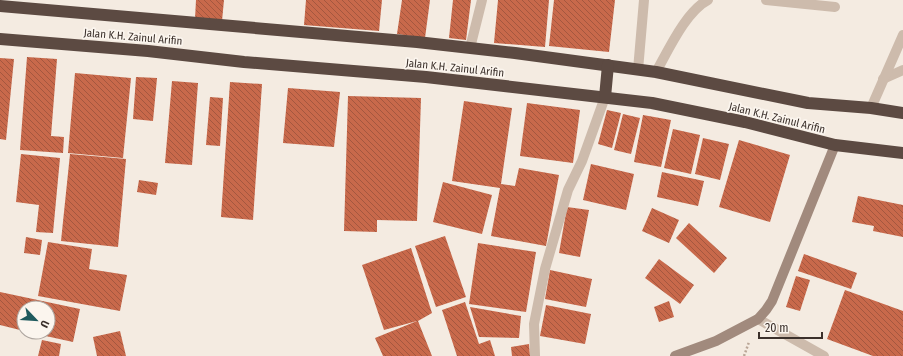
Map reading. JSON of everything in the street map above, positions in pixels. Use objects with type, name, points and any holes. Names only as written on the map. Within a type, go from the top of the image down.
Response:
[{"type":"highway","name":"Jalan K.H. Zainul Arifin","points":[[0,6],[417,42],[470,48],[656,72],[808,103],[871,108],[903,113]]},
{"type":"highway","name":"Jalan K.H. Zainul Arifin","points":[[0,39],[148,51],[244,62],[426,77],[605,97],[652,103],[745,122],[835,146],[903,154]]},
{"type":"highway","points":[[605,97],[608,65]]},
{"type":"street","points":[[470,48],[482,0]]},
{"type":"street","points":[[638,70],[644,0]]},
{"type":"street","points":[[656,72],[687,19],[696,9],[708,0]]},
{"type":"street","points":[[766,0],[835,7]]},
{"type":"street","points":[[871,108],[903,35]]},
{"type":"street","points":[[883,79],[903,70]]},
{"type":"street","points":[[535,356],[534,324],[545,269],[568,190],[582,161],[605,97]]},
{"type":"street","points":[[675,356],[716,341],[758,319],[766,310],[772,301],[835,146]]},
{"type":"street","points":[[758,319],[824,356]]},
{"type":"building","points":[[196,0],[224,0],[222,21],[195,19]]},
{"type":"building","points":[[306,0],[382,0],[379,31],[304,25]]},
{"type":"building","points":[[402,0],[430,0],[425,38],[397,34]]},
{"type":"building","points":[[453,0],[471,0],[466,40],[449,38]]},
{"type":"building","points":[[498,0],[549,0],[545,47],[494,43]]},
{"type":"building","points":[[554,0],[615,0],[609,52],[549,46]]},
{"type":"building","points":[[27,57],[57,59],[51,136],[64,137],[63,153],[20,150]]},
{"type":"building","points":[[0,58],[14,59],[6,140],[0,139]]},
{"type":"building","points":[[75,73],[131,78],[123,158],[68,153]]},
{"type":"building","points":[[136,77],[157,78],[153,121],[133,119]]},
{"type":"building","points":[[172,81],[198,83],[192,165],[165,163]]},
{"type":"building","points":[[230,82],[262,84],[253,220],[221,217]]},
{"type":"building","points":[[288,88],[340,92],[334,147],[283,143]]},
{"type":"building","points":[[348,96],[421,98],[417,221],[377,220],[377,232],[344,231]]},
{"type":"building","points":[[210,97],[223,98],[220,146],[206,145]]},
{"type":"building","points":[[464,101],[512,108],[501,184],[515,186],[519,168],[559,175],[546,246],[491,236],[500,188],[452,181]]},
{"type":"building","points":[[527,103],[580,110],[573,163],[520,156]]},
{"type":"building","points":[[607,110],[621,113],[612,148],[598,144]]},
{"type":"building","points":[[623,114],[640,118],[631,154],[614,150]]},
{"type":"building","points":[[643,115],[671,120],[661,167],[634,162]]},
{"type":"building","points":[[673,129],[700,135],[691,174],[664,168]]},
{"type":"building","points":[[703,138],[729,144],[720,180],[695,174]]},
{"type":"building","points":[[739,140],[790,155],[770,222],[719,207]]},
{"type":"building","points":[[21,154],[60,158],[53,233],[36,232],[39,205],[16,202]]},
{"type":"building","points":[[70,154],[126,159],[118,247],[61,241]]},
{"type":"building","points":[[591,164],[634,174],[626,210],[583,200]]},
{"type":"building","points":[[662,172],[704,181],[698,206],[657,197]]},
{"type":"building","points":[[139,180],[158,183],[156,195],[137,192]]},
{"type":"building","points":[[443,182],[492,195],[482,234],[433,222]]},
{"type":"building","points":[[858,196],[903,205],[903,237],[873,231],[874,226],[852,222]]},
{"type":"building","points":[[567,207],[589,210],[580,257],[559,253]]},
{"type":"building","points":[[652,208],[679,220],[669,243],[642,231]]},
{"type":"building","points":[[689,223],[727,258],[714,273],[676,238]]},
{"type":"building","points":[[445,236],[466,297],[436,307],[415,246]]},
{"type":"building","points":[[26,237],[42,240],[40,255],[24,253]]},
{"type":"building","points":[[48,242],[92,249],[89,269],[127,275],[120,311],[38,296]]},
{"type":"building","points":[[478,243],[536,252],[526,312],[469,304]]},
{"type":"building","points":[[411,248],[432,313],[418,321],[432,356],[383,356],[375,338],[417,321],[384,330],[362,265]]},
{"type":"building","points":[[804,254],[857,273],[851,289],[798,271]]},
{"type":"building","points":[[659,259],[694,285],[680,304],[645,278]]},
{"type":"building","points":[[550,270],[592,279],[586,307],[545,299]]},
{"type":"building","points":[[796,276],[810,280],[800,311],[786,307]]},
{"type":"building","points":[[845,290],[903,311],[903,356],[873,356],[827,339]]},
{"type":"building","points":[[0,292],[38,300],[16,300],[16,329],[0,325]]},
{"type":"building","points":[[669,301],[674,317],[659,322],[654,307]]},
{"type":"building","points":[[465,302],[479,344],[490,340],[495,356],[457,356],[442,310]]},
{"type":"building","points":[[56,304],[80,309],[73,342],[56,338]]},
{"type":"building","points":[[546,305],[591,314],[585,344],[540,336]]},
{"type":"building","points":[[470,307],[521,316],[519,338],[479,337]]},
{"type":"building","points":[[120,331],[126,356],[97,356],[93,337]]},
{"type":"building","points":[[42,340],[61,344],[59,356],[38,356]]},
{"type":"building","points":[[529,344],[530,356],[512,356],[511,347]]}]
